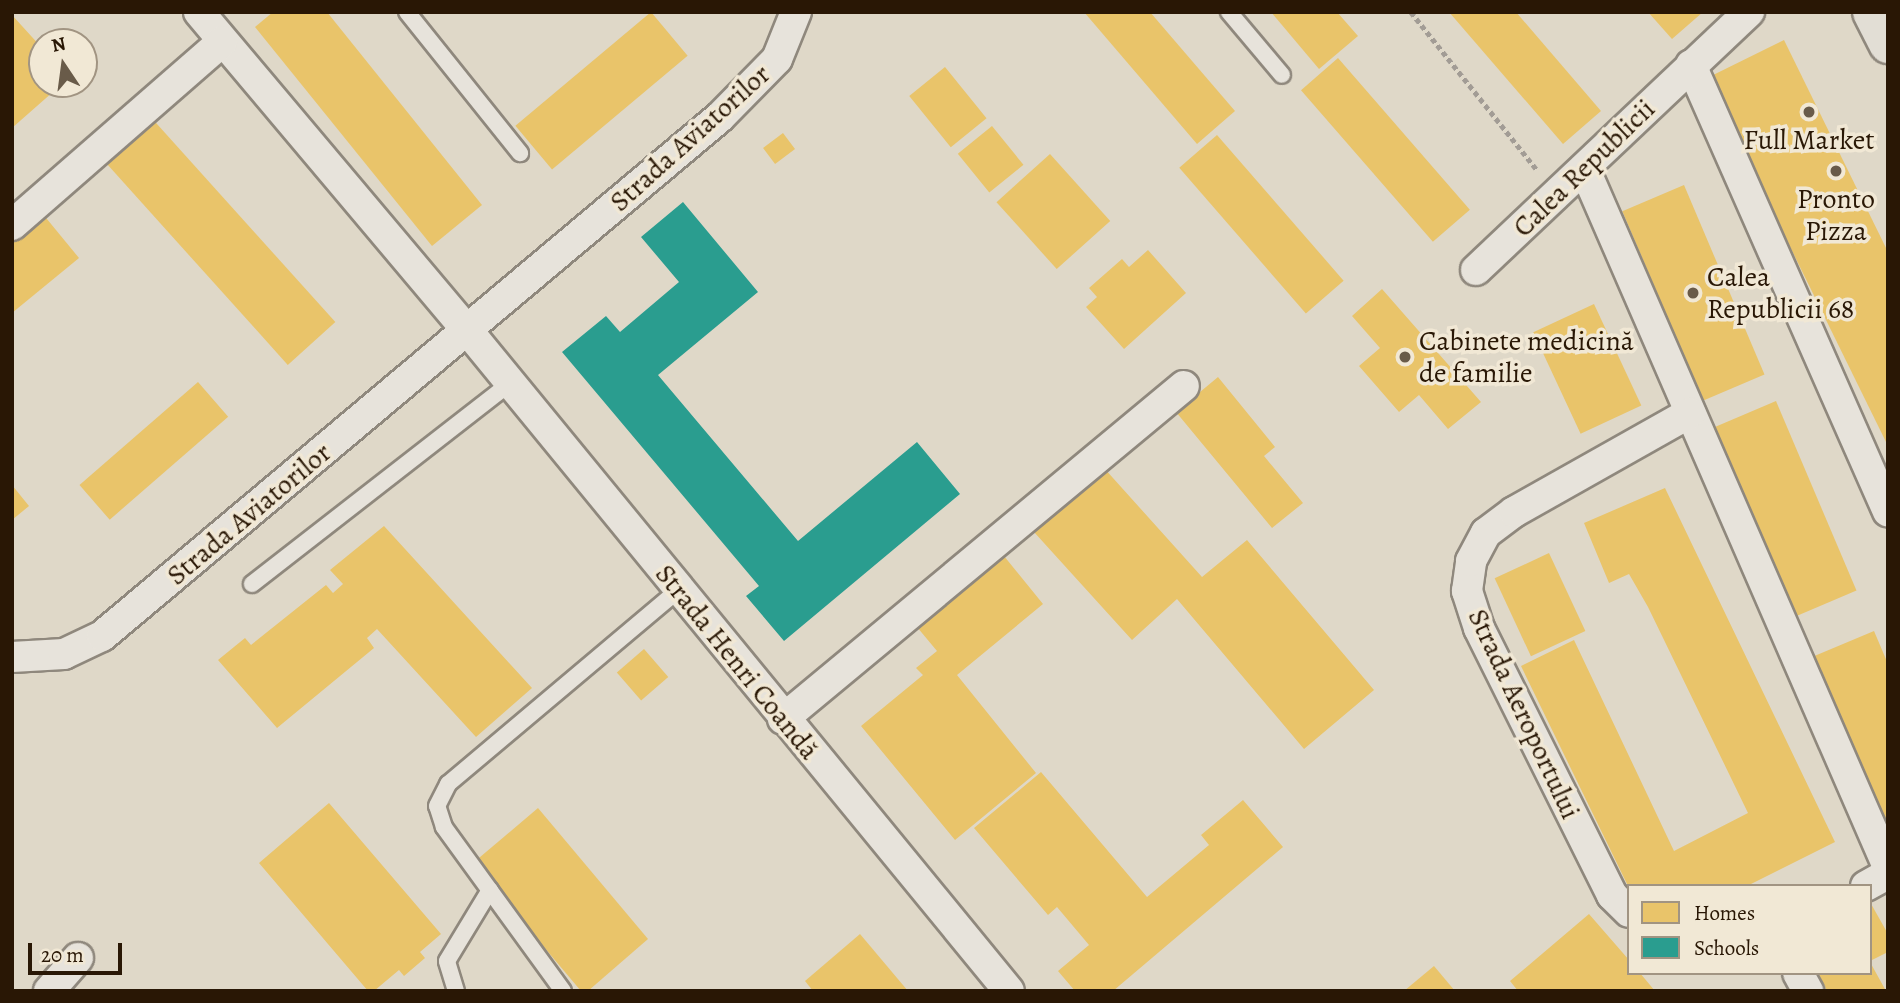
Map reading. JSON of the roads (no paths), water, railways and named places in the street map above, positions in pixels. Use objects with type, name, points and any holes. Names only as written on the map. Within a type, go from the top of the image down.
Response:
[{"type":"main road","points":[[1872,12],[1888,44]]},
{"type":"street","name":"Strada Aviatorilor","points":[[12,657],[64,654],[103,636],[720,117],[777,60],[796,12]]},
{"type":"street","name":"Calea Republicii","points":[[1476,270],[1558,196],[1749,12]]},
{"type":"street","points":[[12,225],[212,22],[468,331]]},
{"type":"street","points":[[1691,65],[1888,511]]},
{"type":"street","points":[[1585,170],[1888,867]]},
{"type":"street","name":"Strada Henri Coandă","points":[[468,331],[783,719],[1009,991]]},
{"type":"street","points":[[783,719],[1184,386]]},
{"type":"street","name":"Strada Aeroportului","points":[[1627,910],[1612,895],[1479,628],[1467,592],[1471,561],[1486,533],[1514,512],[1690,413]]},
{"type":"street","points":[[1870,884],[1888,874]]},
{"type":"street","points":[[49,991],[78,958]]},
{"type":"street","points":[[1799,975],[1808,991]]},
{"type":"lane","points":[[407,12],[520,153]]},
{"type":"lane","points":[[1229,12],[1282,75]]},
{"type":"lane","points":[[252,584],[510,383]]},
{"type":"lane","points":[[563,991],[444,827],[437,806],[448,784],[678,590]]},
{"type":"lane","points":[[456,991],[447,961],[490,890]]},
{"type":"place","name":"Full Market","points":[[1809,112]]},
{"type":"place","name":"Pronto Pizza","points":[[1836,171]]},
{"type":"place","name":"Calea Republicii 68","points":[[1693,293]]},
{"type":"place","name":"Cabinete medicină de familie","points":[[1405,357]]}]
